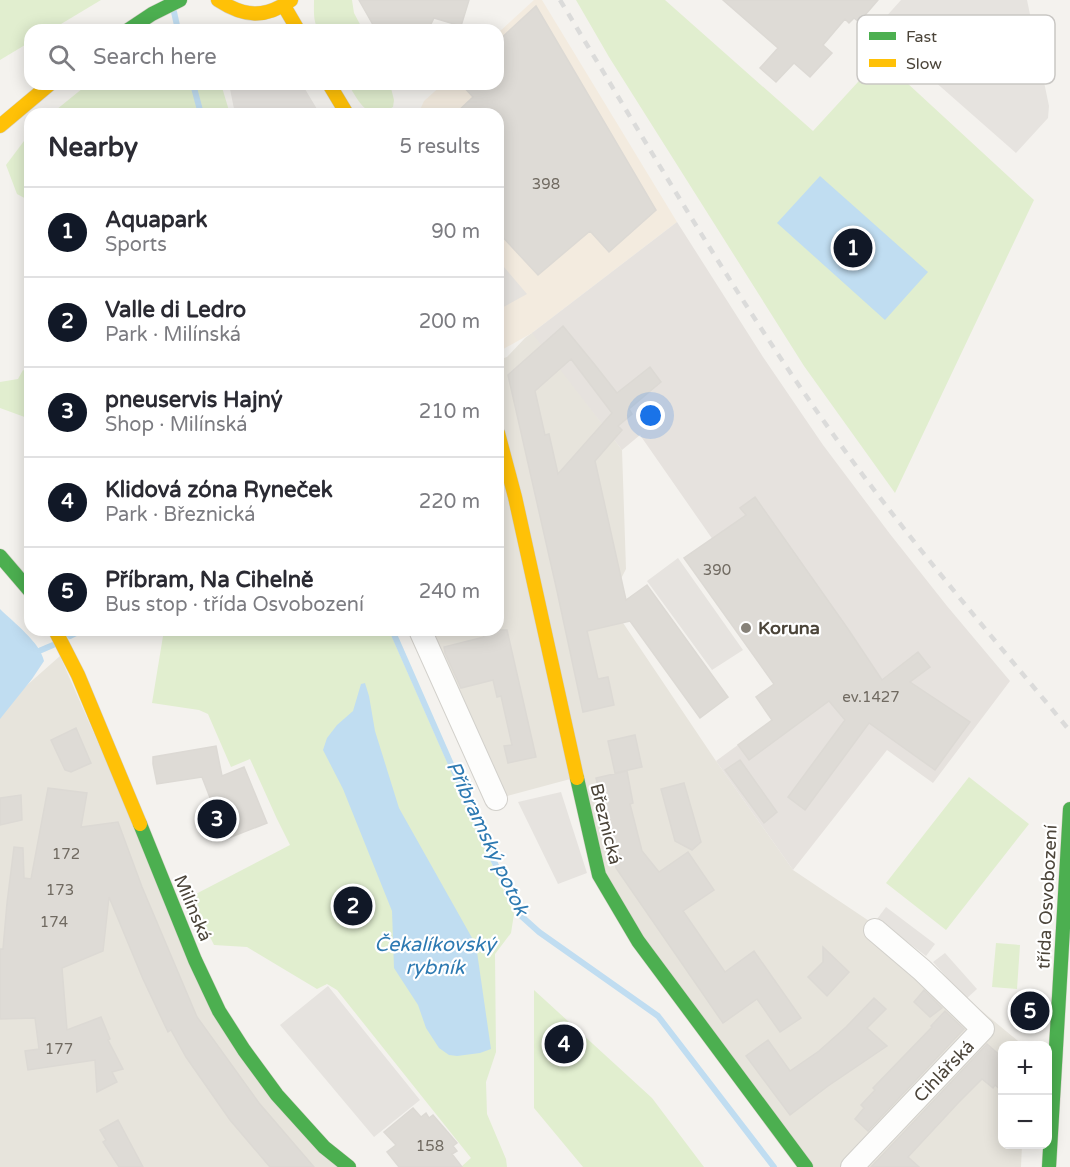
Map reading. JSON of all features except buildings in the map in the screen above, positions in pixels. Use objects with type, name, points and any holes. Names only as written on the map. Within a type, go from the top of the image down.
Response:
[{"type":"street","points":[[137,24],[180,0]]},
{"type":"street","points":[[218,0],[228,8],[256,15],[271,12],[288,3],[296,24]]},
{"type":"street","points":[[0,126],[42,90]]},
{"type":"street","points":[[333,90],[343,108]]},
{"type":"street","name":"Březnická","points":[[504,456],[518,508],[599,875],[638,940],[806,1167]]},
{"type":"street","points":[[0,556],[24,583]]},
{"type":"street","name":"Milínská","points":[[58,636],[78,675],[117,789],[219,1011],[277,1095],[329,1157],[349,1167]]},
{"type":"street","points":[[423,636],[496,799]]},
{"type":"street","name":"třída Osvobození","points":[[1049,1167],[1070,809]]},
{"type":"street","name":"Cihlářská","points":[[852,1167],[983,1029],[922,970],[875,930]]},
{"type":"shaded area","points":[[534,0],[542,0],[677,222],[532,333],[504,349],[504,108],[421,108],[424,101],[436,90],[504,90],[504,28]]},
{"type":"shaded area","points":[[901,0],[1027,0],[1030,15],[888,15]]},
{"type":"shaded area","points":[[938,84],[1044,84],[1049,106],[1048,118],[1016,153]]},
{"type":"shaded area","points":[[230,90],[306,90],[316,108],[234,108]]},
{"type":"shaded area","points":[[677,222],[763,357],[823,445],[947,606],[1010,681],[933,783],[887,750],[793,870],[716,761],[818,686],[640,435],[622,450],[532,333]]},
{"type":"shaded area","points":[[504,267],[527,294],[504,307]]},
{"type":"shaded area","points":[[533,332],[622,450],[626,569],[609,602],[793,870],[887,933],[1018,1041],[998,1041],[998,1149],[1022,1149],[1021,1167],[801,1167],[600,876],[504,478],[504,358]]},
{"type":"shaded area","points":[[504,482],[574,778],[496,799],[428,636],[504,636]]},
{"type":"shaded area","points":[[678,558],[743,650],[712,670],[647,581]]},
{"type":"shaded area","points":[[60,656],[220,1021],[346,1167],[0,1167],[0,709]]},
{"type":"shaded area","points":[[561,792],[587,873],[558,884],[518,802]]},
{"type":"shaded area","points":[[886,907],[935,944],[926,956],[877,919]]},
{"type":"shaded area","points":[[945,953],[977,989],[966,999],[933,962]]},
{"type":"shaded area","points":[[328,986],[420,1100],[374,1137],[280,1025]]},
{"type":"green space","points":[[0,0],[101,0],[61,24],[24,24],[24,46],[0,60]]},
{"type":"green space","points":[[314,0],[352,0],[354,13],[360,24],[316,24]]},
{"type":"green space","points":[[576,0],[665,0],[813,131],[857,83],[908,84],[1034,200],[895,493],[804,366],[609,57]]},
{"type":"green space","points":[[81,90],[223,90],[228,108],[58,108]]},
{"type":"green space","points":[[352,90],[392,90],[393,107],[365,108]]},
{"type":"green space","points":[[24,141],[24,198],[17,194],[6,165]]},
{"type":"green space","points":[[24,371],[24,417],[0,408],[0,382],[18,379]]},
{"type":"green space","points":[[163,636],[392,636],[514,914],[511,933],[495,954],[496,1052],[486,1082],[487,1114],[506,1159],[507,1167],[461,1167],[471,1158],[337,990],[327,984],[317,989],[247,947],[214,945],[190,897],[290,845],[250,759],[231,767],[208,714],[199,710],[152,703]]},
{"type":"green space","points":[[969,777],[1029,824],[946,930],[886,883]]},
{"type":"green space","points":[[996,943],[1020,945],[1017,989],[992,987]]},
{"type":"green space","points":[[534,990],[652,1098],[704,1167],[583,1167],[534,1108]]},
{"type":"water","points":[[820,176],[928,272],[885,320],[777,223]]},
{"type":"water","points":[[0,609],[24,632],[24,636],[32,640],[44,661],[0,719]]},
{"type":"water","name":"Čekalíkovský rybník","points":[[365,683],[375,731],[399,808],[476,945],[491,1049],[480,1053],[457,1056],[449,1055],[439,1048],[426,1028],[418,1005],[394,968],[392,911],[343,789],[323,750],[327,738],[337,725],[353,711],[361,684]]},
{"type":"waterway","name":"Příbramský potok","points":[[174,12],[177,24]]},
{"type":"waterway","name":"Příbramský potok","points":[[195,90],[199,108]]},
{"type":"waterway","name":"Příbramský potok","points":[[395,636],[519,914],[539,932],[658,1016],[774,1167]]},
{"type":"waterway","points":[[32,654],[53,645]]},
{"type":"railway","points":[[560,0],[728,276],[798,384],[863,475],[920,549],[1070,731]]},
{"type":"traffic: fast","points":[[137,24],[180,0]]},
{"type":"traffic: fast","points":[[0,556],[24,584]]},
{"type":"traffic: fast","points":[[577,778],[599,875],[638,941],[806,1167]]},
{"type":"traffic: fast","points":[[1049,1167],[1070,809]]},
{"type":"traffic: fast","points":[[140,824],[195,960],[219,1011],[277,1095],[324,1147],[349,1167]]},
{"type":"traffic: slow","points":[[218,0],[237,10],[255,14],[272,10],[291,0]]},
{"type":"traffic: slow","points":[[284,6],[294,24]]},
{"type":"traffic: slow","points":[[0,126],[43,90]]},
{"type":"traffic: slow","points":[[333,90],[343,108]]},
{"type":"traffic: slow","points":[[504,456],[577,778]]},
{"type":"traffic: slow","points":[[58,636],[78,675],[140,824]]},
{"type":"place","name":"Aquapark","points":[[853,248]]},
{"type":"place","name":"Koruna","points":[[746,628]]},
{"type":"place","name":"pneuservis Hajný","points":[[217,819]]},
{"type":"place","name":"Valle di Ledro","points":[[353,906]]},
{"type":"place","name":"Příbram, Na Cihelně","points":[[1030,1011]]},
{"type":"place","name":"Klidová zóna Ryneček","points":[[564,1044]]}]
